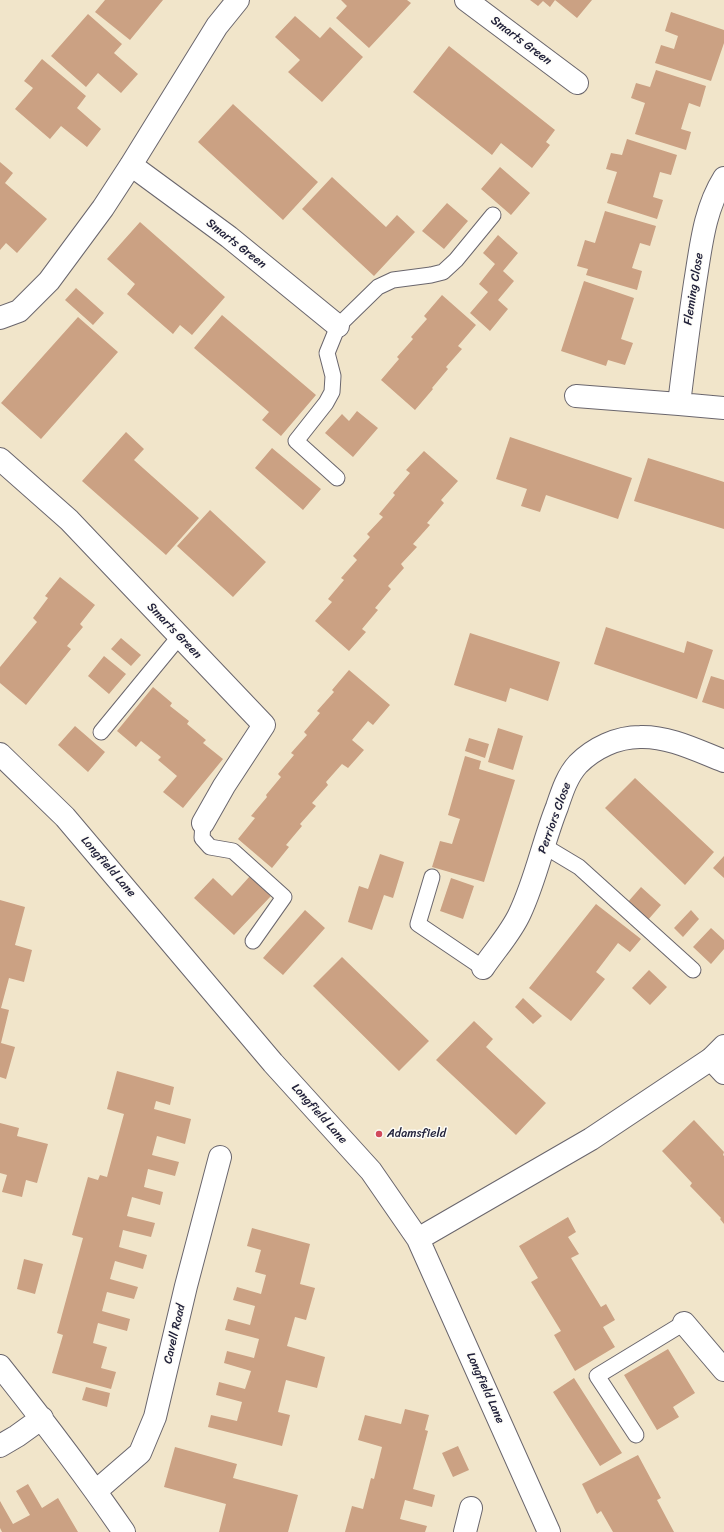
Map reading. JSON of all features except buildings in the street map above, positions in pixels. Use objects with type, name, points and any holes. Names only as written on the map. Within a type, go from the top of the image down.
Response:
[{"type":"street","points":[[0,318],[19,311],[49,281],[103,208],[218,26],[238,0]]},
{"type":"street","name":"Smarts Green","points":[[466,0],[577,83]]},
{"type":"street","name":"Smarts Green","points":[[131,165],[229,238],[338,326]]},
{"type":"street","name":"Fleming Close","points":[[679,404],[688,329],[701,243],[709,210],[724,178]]},
{"type":"street","points":[[576,396],[724,408]]},
{"type":"street","name":"Smarts Green","points":[[0,459],[69,520],[264,725],[224,786],[203,823]]},
{"type":"street","name":"Perriors Close","points":[[483,968],[519,915],[533,883],[562,793],[570,775],[578,765],[591,754],[608,744],[626,737],[642,736],[669,741],[724,761]]},
{"type":"street","name":"Longfield Lane","points":[[0,754],[65,817],[273,1063],[371,1171],[418,1239],[549,1532]]},
{"type":"street","points":[[418,1239],[591,1139],[720,1059]]},
{"type":"street","name":"Cavell Road","points":[[96,1491],[140,1453],[155,1417],[186,1286],[220,1157]]},
{"type":"street","points":[[684,1323],[724,1370]]},
{"type":"street","points":[[0,1366],[42,1418],[96,1491],[124,1532]]},
{"type":"street","points":[[0,1446],[42,1418]]},
{"type":"street","points":[[465,1532],[471,1508]]},
{"type":"lane","points":[[337,478],[296,441],[326,403],[332,392],[333,376],[327,353],[338,326],[378,287],[394,280],[443,272],[456,260],[493,215]]},
{"type":"lane","points":[[101,732],[179,637]]},
{"type":"lane","points":[[203,823],[202,838],[210,847],[233,851],[284,897],[253,941]]},
{"type":"lane","points":[[544,846],[579,867],[693,970]]},
{"type":"lane","points":[[432,877],[418,924],[483,968]]},
{"type":"lane","points":[[636,1435],[598,1376],[684,1323]]},
{"type":"place","name":"Adamsfield","points":[[379,1134]]}]
